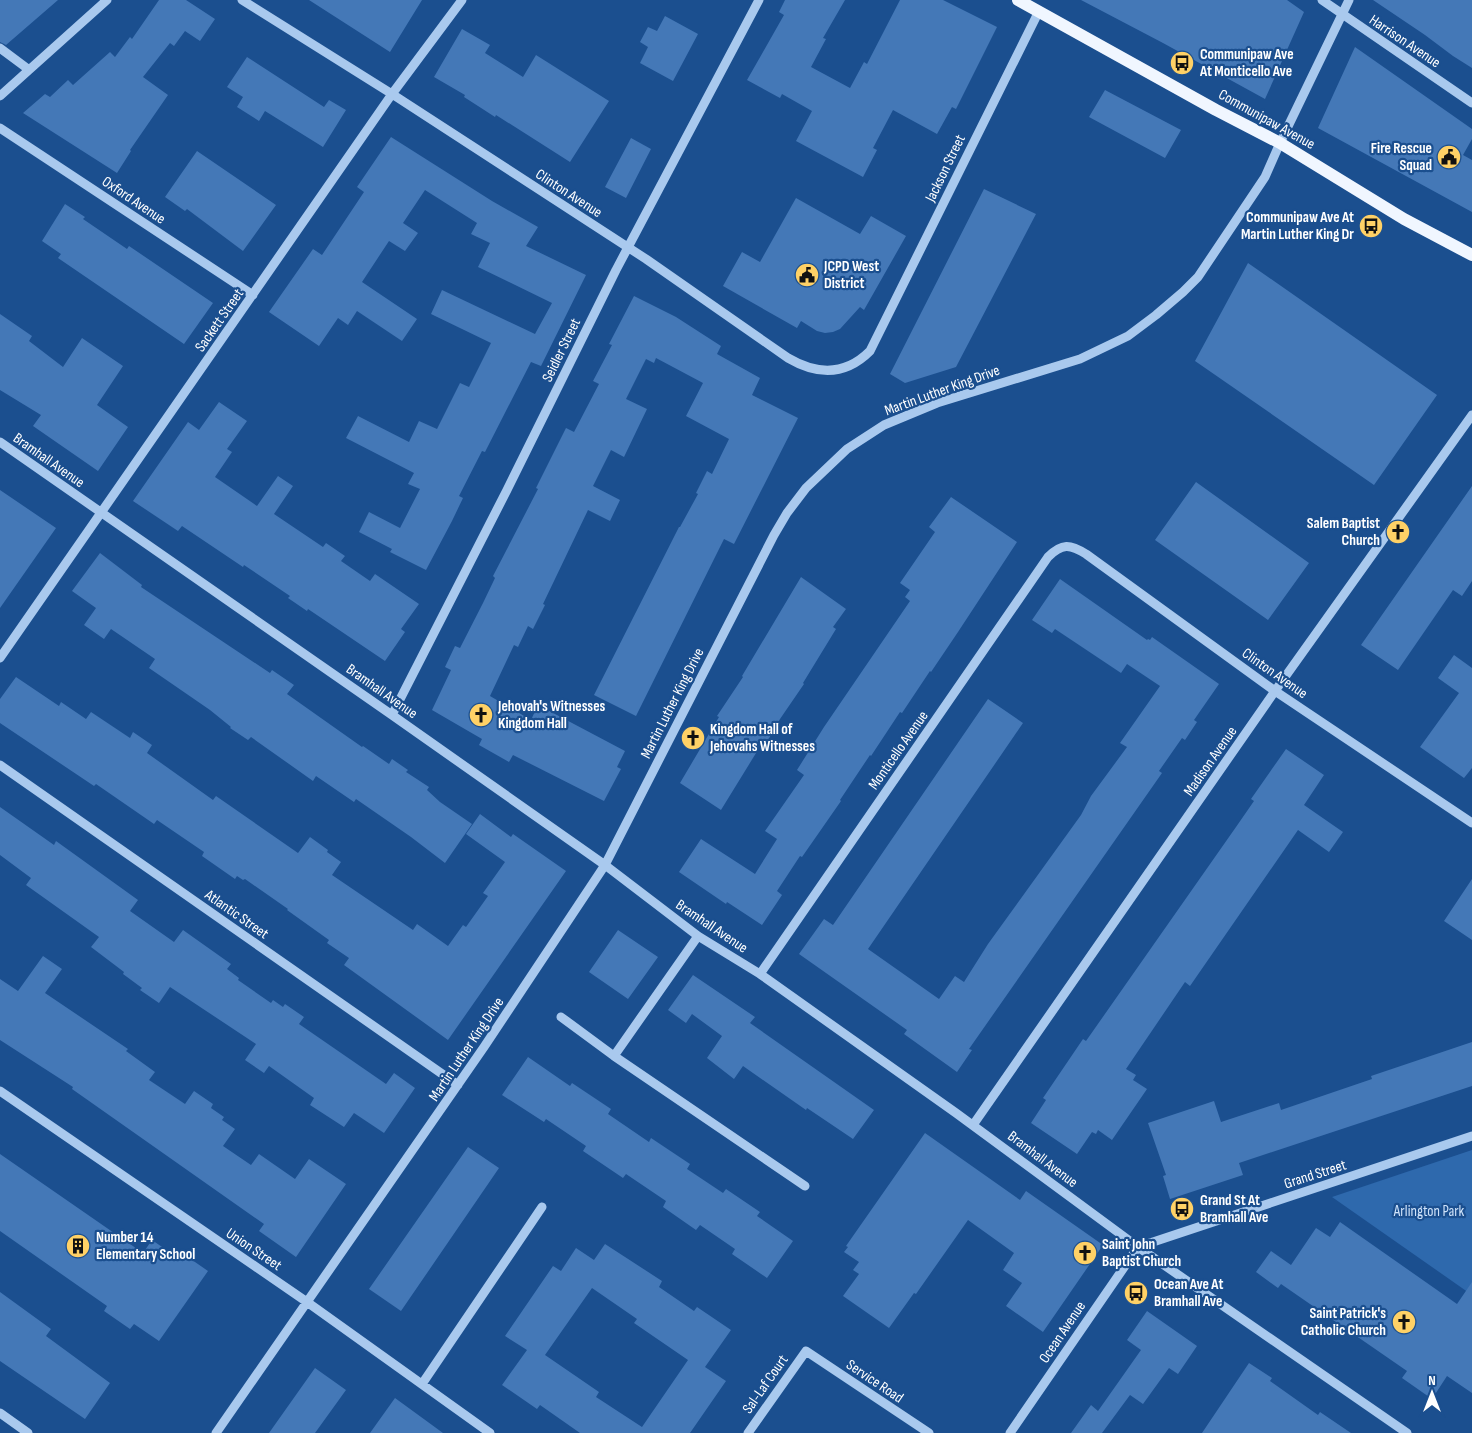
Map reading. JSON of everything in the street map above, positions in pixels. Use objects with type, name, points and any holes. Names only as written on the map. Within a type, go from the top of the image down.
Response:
[{"type":"main road","name":"Communipaw Avenue","points":[[1018,0],[1208,105],[1280,142],[1404,219],[1472,255]]},
{"type":"street","points":[[0,96],[107,0]]},
{"type":"street","name":"Clinton Avenue","points":[[242,0],[392,94],[628,248],[800,365],[819,370],[850,366],[865,355],[877,338]]},
{"type":"street","name":"Sackett Street","points":[[0,658],[392,94],[462,0]]},
{"type":"street","name":"Seidler Street","points":[[392,715],[628,248],[759,0]]},
{"type":"street","name":"Harrison Avenue","points":[[1322,0],[1472,103]]},
{"type":"street","points":[[1280,142],[1349,0]]},
{"type":"street","name":"Jackson Street","points":[[877,338],[1039,11]]},
{"type":"street","points":[[0,48],[28,69]]},
{"type":"street","name":"Oxford Avenue","points":[[0,128],[253,295]]},
{"type":"street","name":"Martin Luther King Drive","points":[[216,1433],[458,1085],[604,866],[774,535],[787,513],[806,488],[847,449],[884,425],[937,403],[1080,359],[1128,336],[1156,315],[1198,277],[1265,177],[1280,142]]},
{"type":"street","name":"Madison Avenue","points":[[973,1125],[1275,691],[1472,415]]},
{"type":"street","name":"Bramhall Avenue","points":[[0,442],[392,715],[604,866],[698,936],[760,974],[973,1125],[1138,1246],[1408,1433]]},
{"type":"street","name":"Clinton Avenue","points":[[1064,547],[1074,546],[1086,554],[1275,691],[1472,823]]},
{"type":"street","name":"Monticello Avenue","points":[[760,974],[1048,557],[1056,549],[1064,547]]},
{"type":"street","name":"Atlantic Street","points":[[0,765],[458,1085]]},
{"type":"street","points":[[614,1056],[698,936]]},
{"type":"street","points":[[561,1017],[614,1056],[805,1186]]},
{"type":"street","name":"Union Street","points":[[0,1091],[307,1302],[490,1433]]},
{"type":"street","name":"Grand Street","points":[[1138,1246],[1472,1136]]},
{"type":"street","points":[[422,1384],[542,1207]]},
{"type":"street","name":"Ocean Avenue","points":[[1010,1433],[1138,1246]]},
{"type":"street","name":"Sal-Laf Court","points":[[748,1433],[806,1351]]},
{"type":"street","name":"Service Road","points":[[806,1351],[929,1433]]},
{"type":"street","points":[[0,1413],[28,1433]]},
{"type":"green space","name":"Arlington Park","points":[[1472,1150],[1472,1295],[1332,1197]]},
{"type":"building","points":[[0,0],[58,0],[6,45],[0,42]]},
{"type":"building","points":[[159,0],[186,0],[215,19],[200,41],[185,31],[174,46],[170,43],[143,77],[168,95],[130,150],[117,173],[23,113],[45,94],[50,97],[68,80],[73,85],[110,52],[115,57],[130,37],[132,39]]},
{"type":"building","points":[[309,0],[422,0],[390,52]]},
{"type":"building","points":[[785,0],[845,0],[823,38],[826,39],[811,67],[850,88],[864,62],[867,64],[900,0],[943,0],[997,27],[956,109],[952,107],[937,134],[893,110],[873,148],[877,150],[863,177],[796,141],[812,111],[782,94],[780,98],[747,80],[784,15],[779,12]]},
{"type":"building","points":[[1081,0],[1287,0],[1304,12],[1265,99]]},
{"type":"building","points":[[1373,0],[1472,0],[1472,68],[1453,56]]},
{"type":"building","points":[[665,16],[698,34],[673,81],[640,63],[648,47],[640,42],[648,27],[657,31]]},
{"type":"building","points":[[462,29],[490,45],[485,53],[523,77],[536,55],[609,101],[570,162],[496,115],[495,117],[464,97],[465,95],[434,77]]},
{"type":"building","points":[[1355,47],[1472,129],[1472,139],[1463,155],[1472,160],[1472,212],[1318,128]]},
{"type":"building","points":[[247,57],[324,107],[329,100],[346,110],[323,147],[265,111],[259,121],[237,107],[243,97],[227,87]]},
{"type":"building","points":[[1105,90],[1181,130],[1165,158],[1089,117]]},
{"type":"building","points":[[391,137],[492,201],[538,227],[526,246],[586,275],[541,366],[531,362],[485,452],[482,451],[459,496],[463,498],[426,570],[390,552],[392,549],[359,532],[369,512],[400,528],[420,489],[408,484],[414,473],[346,438],[358,416],[409,442],[419,421],[437,429],[460,383],[469,387],[491,343],[431,314],[442,290],[535,334],[552,303],[478,267],[490,243],[471,234],[477,223],[425,190],[403,223],[418,233],[405,251],[389,241],[362,282],[417,319],[402,341],[357,311],[348,325],[338,318],[319,346],[269,312],[313,249],[322,255],[364,192],[357,187]]},
{"type":"building","points":[[631,138],[651,149],[626,198],[605,187]]},
{"type":"building","points":[[197,151],[276,205],[243,251],[187,209],[185,211],[165,197]]},
{"type":"building","points":[[984,189],[1036,214],[956,367],[905,383],[890,374]]},
{"type":"building","name":"JCPD West District","points":[[796,198],[860,234],[871,216],[906,236],[864,310],[860,307],[840,329],[833,332],[817,331],[801,321],[797,328],[723,286],[742,252],[760,262]]},
{"type":"building","points":[[65,204],[85,217],[83,219],[127,249],[129,246],[213,303],[184,344],[58,258],[61,254],[42,241]]},
{"type":"building","points":[[1248,263],[1437,395],[1374,485],[1195,361]]},
{"type":"building","points":[[634,296],[676,317],[721,346],[717,354],[760,378],[752,395],[798,418],[734,544],[724,539],[636,716],[594,695],[679,527],[698,494],[696,493],[707,471],[712,474],[729,439],[686,416],[703,383],[656,358],[654,363],[646,359],[626,399],[647,409],[624,457],[611,450],[593,486],[620,500],[610,521],[588,510],[533,629],[528,626],[518,647],[514,645],[490,696],[531,720],[538,705],[625,751],[617,767],[621,769],[604,801],[513,755],[509,762],[479,745],[482,739],[432,710],[451,670],[445,667],[455,646],[460,648],[483,603],[495,578],[493,576],[538,489],[536,488],[566,428],[574,432],[599,384],[593,381],[612,345],[609,344]]},
{"type":"building","points":[[0,314],[32,336],[29,341],[63,367],[82,338],[123,366],[97,405],[128,427],[98,471],[33,426],[41,415],[0,390]]},
{"type":"building","points":[[219,402],[247,421],[227,449],[232,452],[215,477],[257,506],[278,476],[293,486],[274,514],[323,547],[326,543],[345,556],[341,561],[370,581],[375,574],[419,604],[401,629],[405,632],[385,661],[308,609],[307,611],[288,598],[290,596],[244,565],[243,567],[182,526],[178,531],[133,501],[188,422],[199,430]]},
{"type":"building","points":[[1196,482],[1309,563],[1268,620],[1155,540]]},
{"type":"building","points":[[1472,486],[1472,581],[1462,596],[1453,590],[1398,670],[1361,645]]},
{"type":"building","points":[[0,490],[56,528],[0,608]]},
{"type":"building","points":[[951,497],[1017,542],[931,672],[870,755],[802,857],[800,856],[777,891],[782,895],[762,925],[727,902],[726,904],[679,872],[701,839],[755,874],[777,839],[765,831],[804,775],[797,770],[910,601],[905,597],[910,590],[900,583],[935,532],[929,527]]},
{"type":"building","points":[[100,553],[142,585],[141,587],[270,673],[272,670],[294,685],[287,694],[389,764],[392,759],[408,770],[406,772],[429,787],[427,790],[440,802],[472,824],[445,863],[356,799],[354,802],[316,776],[313,781],[251,737],[248,740],[230,728],[210,710],[149,668],[155,659],[111,629],[104,639],[84,625],[96,608],[72,591]]},
{"type":"building","points":[[801,577],[846,609],[833,627],[836,629],[804,684],[780,719],[764,747],[761,745],[721,810],[680,783],[719,717],[717,716],[743,677]]},
{"type":"building","points":[[1060,579],[1147,640],[1150,640],[1152,637],[1219,684],[1194,720],[1197,722],[1185,740],[1182,738],[1159,771],[1162,773],[969,1049],[972,1050],[957,1072],[904,1034],[907,1030],[799,954],[824,919],[833,925],[988,699],[1023,723],[868,949],[939,999],[955,976],[964,982],[988,944],[1081,815],[1091,796],[1127,747],[1120,743],[1160,686],[1127,664],[1121,673],[1055,629],[1052,633],[1032,620]]},
{"type":"building","points":[[1454,655],[1472,668],[1472,768],[1464,778],[1420,747],[1459,693],[1438,678]]},
{"type":"building","points":[[16,677],[59,706],[61,702],[86,719],[91,712],[130,738],[133,732],[152,745],[147,753],[213,800],[216,796],[298,853],[310,837],[341,862],[332,875],[413,930],[417,924],[448,946],[463,925],[466,927],[488,896],[483,893],[505,862],[466,834],[480,814],[511,837],[513,834],[566,871],[448,1040],[344,965],[349,958],[327,943],[329,940],[288,909],[245,879],[243,880],[237,876],[235,879],[202,856],[204,852],[157,820],[154,824],[96,784],[94,786],[0,723],[0,699]]},
{"type":"building","points":[[1286,749],[1324,775],[1304,805],[1343,832],[1329,852],[1298,830],[1190,986],[1185,982],[1126,1069],[1136,1075],[1133,1080],[1147,1089],[1112,1140],[1098,1130],[1096,1134],[1092,1132],[1077,1154],[1031,1123],[1046,1100],[1043,1098],[1083,1039],[1086,1041],[1236,827],[1254,801],[1251,799]]},
{"type":"building","points":[[0,807],[54,845],[56,841],[138,900],[130,911],[174,942],[183,930],[231,964],[227,969],[239,978],[238,980],[271,1003],[273,1000],[283,1007],[285,1004],[304,1017],[299,1024],[386,1084],[394,1073],[415,1088],[384,1133],[354,1113],[344,1127],[310,1105],[314,1098],[269,1066],[264,1073],[245,1060],[256,1044],[170,987],[159,1003],[140,990],[142,988],[123,974],[124,972],[91,947],[99,937],[26,885],[31,878],[0,855]]},
{"type":"building","points":[[1472,879],[1472,940],[1444,921]]},
{"type":"building","points":[[618,930],[658,957],[628,999],[589,972]]},
{"type":"building","points":[[43,956],[62,969],[45,993],[128,1049],[126,1051],[155,1072],[149,1080],[185,1104],[194,1091],[213,1104],[211,1108],[224,1117],[222,1120],[235,1129],[223,1146],[251,1165],[259,1154],[295,1179],[309,1159],[346,1184],[296,1257],[259,1231],[264,1224],[72,1089],[73,1087],[0,1040],[0,979],[18,991]]},
{"type":"building","points":[[693,975],[755,1017],[750,1023],[874,1110],[853,1139],[807,1108],[806,1110],[743,1066],[734,1079],[707,1058],[722,1036],[692,1014],[686,1023],[668,1010]]},
{"type":"building","points":[[1472,1042],[1472,1086],[1239,1163],[1243,1175],[1170,1199],[1163,1176],[1166,1175],[1148,1123],[1214,1101],[1221,1122],[1279,1103],[1281,1110],[1372,1079],[1371,1076]]},
{"type":"building","points":[[528,1057],[570,1086],[572,1083],[611,1109],[608,1114],[649,1142],[651,1138],[690,1164],[687,1169],[723,1193],[726,1189],[760,1212],[757,1216],[793,1241],[767,1278],[732,1254],[735,1249],[700,1225],[696,1230],[663,1207],[666,1201],[626,1174],[623,1178],[583,1151],[586,1146],[546,1119],[544,1122],[502,1095]]},
{"type":"building","points":[[925,1133],[1020,1200],[1026,1191],[1103,1245],[1043,1332],[1006,1306],[1022,1283],[1003,1270],[1014,1253],[968,1220],[916,1294],[914,1293],[889,1328],[843,1296],[859,1274],[853,1270],[859,1262],[844,1252],[848,1247],[846,1246]]},
{"type":"building","points":[[468,1147],[499,1168],[401,1311],[369,1289]]},
{"type":"building","name":"Number 14 Elementary School","points":[[0,1154],[143,1253],[152,1240],[178,1258],[182,1253],[208,1271],[159,1341],[134,1324],[130,1329],[104,1311],[107,1306],[0,1231]]},
{"type":"building","name":"Saint Patrick's Catholic Church","points":[[1340,1222],[1457,1304],[1472,1282],[1472,1393],[1447,1376],[1432,1399],[1402,1378],[1407,1371],[1281,1284],[1278,1288],[1256,1272],[1271,1251],[1291,1265],[1316,1228],[1330,1237]]},
{"type":"building","points":[[605,1244],[662,1281],[659,1287],[694,1311],[697,1307],[731,1330],[705,1367],[726,1381],[690,1433],[580,1433],[540,1405],[537,1409],[502,1385],[527,1350],[505,1336],[553,1266],[561,1271],[576,1248],[594,1260]],"holes":[[[592,1288],[637,1319],[634,1323],[688,1360],[642,1427],[596,1397],[599,1392],[545,1355]]]},
{"type":"building","points":[[0,1292],[51,1329],[46,1336],[110,1383],[85,1419],[0,1361]]},
{"type":"building","points":[[1147,1311],[1197,1346],[1178,1374],[1169,1368],[1143,1404],[1130,1395],[1102,1433],[1071,1433],[1091,1405],[1098,1411],[1141,1350],[1127,1340]]},
{"type":"building","points":[[1249,1363],[1272,1378],[1270,1381],[1318,1415],[1320,1412],[1351,1433],[1202,1433]]},
{"type":"building","points":[[315,1368],[346,1390],[315,1433],[269,1433]]},
{"type":"building","points":[[395,1398],[443,1433],[370,1433]]},
{"type":"place","name":"Communipaw Ave At Monticello Ave","points":[[1182,63]]},
{"type":"place","name":"Fire Rescue Squad","points":[[1449,157]]},
{"type":"place","name":"Communipaw Ave At Martin Luther King Dr","points":[[1371,226]]},
{"type":"place","name":"JCPD West District","points":[[807,275]]},
{"type":"place","name":"Salem Baptist Church","points":[[1398,532]]},
{"type":"place","name":"Jehovah's Witnesses Kingdom Hall","points":[[481,715]]},
{"type":"place","name":"Kingdom Hall of Jehovahs Witnesses","points":[[693,738]]},
{"type":"place","name":"Grand St At Bramhall Ave","points":[[1182,1209]]},
{"type":"place","name":"Number 14 Elementary School","points":[[78,1246]]},
{"type":"place","name":"Saint John Baptist Church","points":[[1085,1253]]},
{"type":"place","name":"Ocean Ave At Bramhall Ave","points":[[1136,1293]]},
{"type":"place","name":"Saint Patrick's Catholic Church","points":[[1404,1322]]}]
